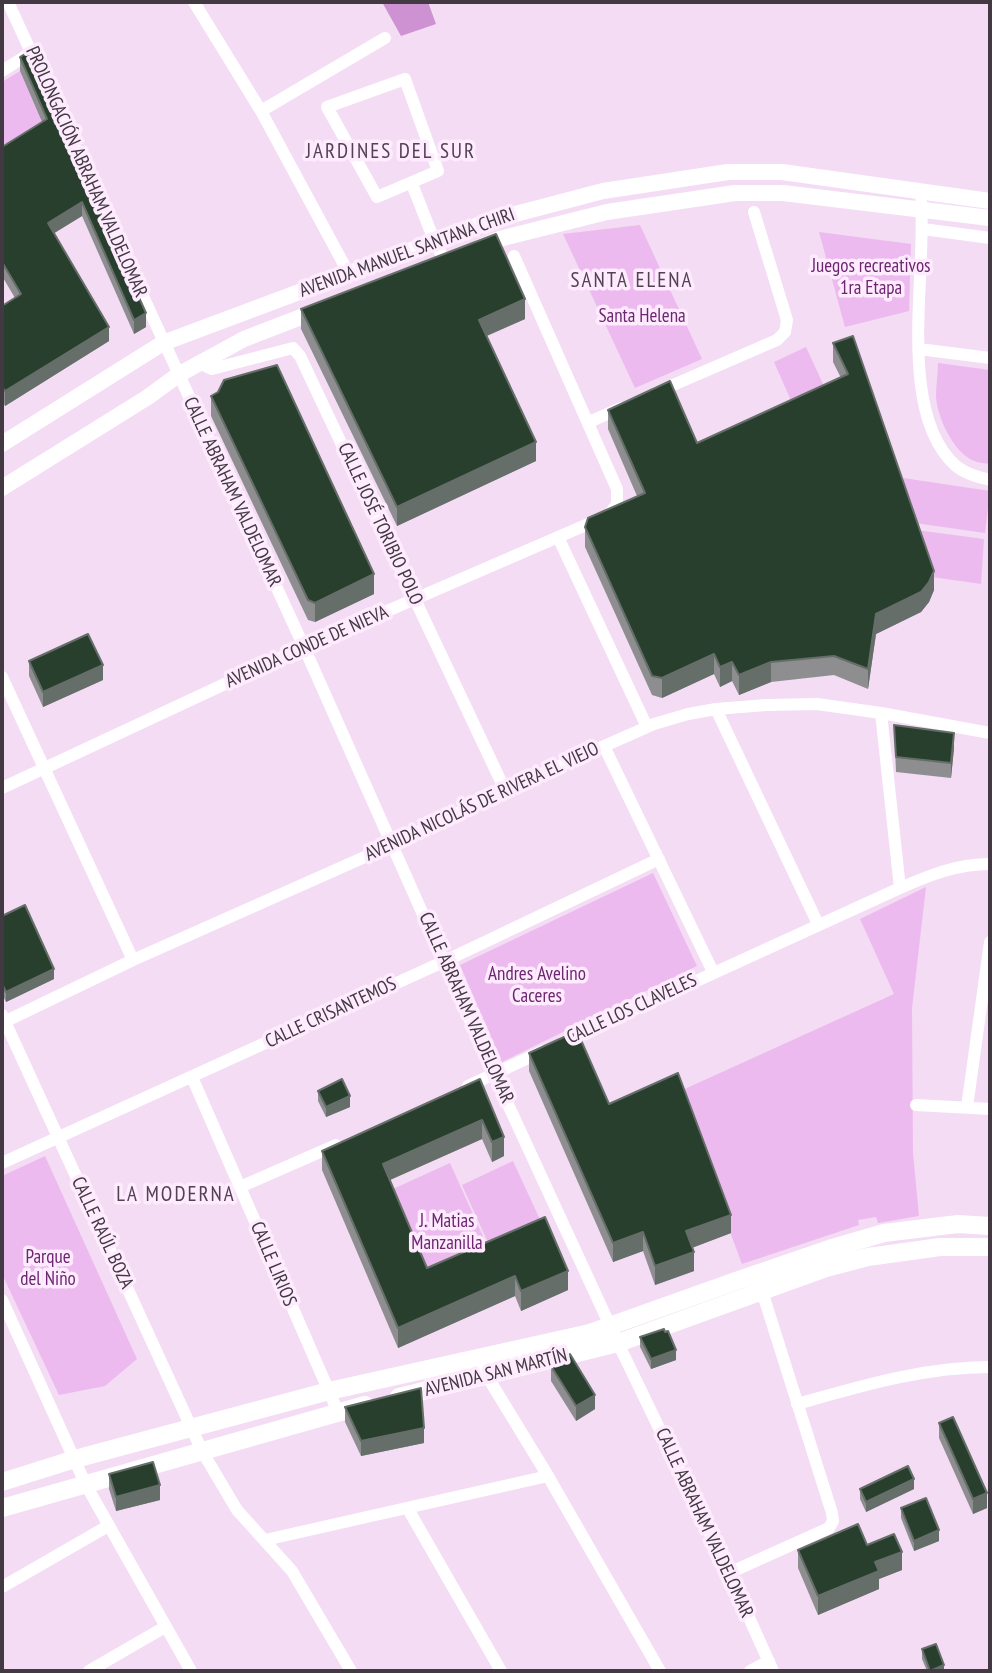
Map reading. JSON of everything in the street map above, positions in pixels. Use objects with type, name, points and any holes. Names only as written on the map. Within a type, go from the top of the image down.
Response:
[{"type":"main road","name":"AVENIDA SAN MARTÍN","points":[[2,1482],[75,1459],[328,1391],[590,1333],[614,1335],[736,1280],[884,1233],[958,1224],[990,1226]]},
{"type":"main road","name":"AVENIDA SAN MARTÍN","points":[[2,1508],[338,1412],[487,1375],[762,1291],[826,1268],[879,1255],[940,1247],[990,1247]]},
{"type":"street","name":"PROLONGACIÓN ABRAHAM VALDELOMAR","points":[[8,2],[163,343]]},
{"type":"street","points":[[194,2],[261,111],[348,272]]},
{"type":"street","points":[[261,111],[385,38]]},
{"type":"street","points":[[2,71],[32,52]]},
{"type":"street","points":[[405,79],[438,172],[412,184],[377,197],[327,107],[405,79]]},
{"type":"street","name":"AVENIDA MANUEL SANTANA CHIRI","points":[[2,444],[163,343],[434,240],[489,221],[603,191],[728,172],[782,172],[921,200],[990,218]]},
{"type":"street","points":[[412,184],[434,240],[449,258]]},
{"type":"street","name":"AVENIDA MANUEL SANTANA CHIRI","points":[[449,258],[499,239],[607,212],[735,193],[990,201]]},
{"type":"street","points":[[921,200],[923,229],[919,349],[927,411],[937,443],[957,466],[967,473],[990,480]]},
{"type":"street","points":[[514,256],[589,422],[777,340],[785,332],[787,320],[754,212]]},
{"type":"street","points":[[923,229],[990,238]]},
{"type":"street","name":"AVENIDA MANUEL SANTANA CHIRI","points":[[2,488],[148,397],[178,375],[244,339],[332,305]]},
{"type":"street","name":"CALLE ABRAHAM VALDELOMAR","points":[[163,343],[394,844],[494,1074],[771,1666]]},
{"type":"street","name":"CALLE JOSÉ TORIBIO POLO","points":[[200,363],[212,369],[293,348],[300,356],[505,790]]},
{"type":"street","points":[[919,349],[990,358]]},
{"type":"street","name":"AVENIDA CONDE DE NIEVA","points":[[2,788],[304,647],[603,518],[613,510],[618,496],[617,489],[589,422]]},
{"type":"street","points":[[558,537],[647,727]]},
{"type":"street","points":[[2,677],[133,960]]},
{"type":"street","name":"AVENIDA NICOLÁS DE RIVERA EL VIEJO","points":[[3,1020],[394,844],[505,790],[647,727],[688,714],[716,709],[817,705],[881,713],[990,733]]},
{"type":"street","points":[[716,709],[818,924]]},
{"type":"street","points":[[881,713],[900,888]]},
{"type":"street","points":[[604,746],[713,972]]},
{"type":"street","name":"CALLE CRISANTEMOS","points":[[2,1163],[445,961],[659,859]]},
{"type":"street","name":"CALLE LOS CLAVELES","points":[[459,1090],[900,888],[941,871],[970,864],[990,864]]},
{"type":"street","points":[[967,1107],[990,942]]},
{"type":"street","name":"CALLE RAÚL BOZA","points":[[3,1020],[202,1451],[237,1510],[292,1571],[351,1671]]},
{"type":"street","name":"CALLE LIRIOS","points":[[192,1077],[338,1412]]},
{"type":"street","points":[[916,1105],[990,1109]]},
{"type":"street","points":[[240,1187],[354,1137]]},
{"type":"street","points":[[729,1573],[829,1528],[833,1521],[762,1291]]},
{"type":"street","points":[[2,1300],[86,1485],[191,1671]]},
{"type":"street","points":[[475,1358],[548,1476],[660,1671]]},
{"type":"street","points":[[797,1404],[889,1378],[926,1371],[990,1367]]},
{"type":"street","points":[[265,1540],[548,1476]]},
{"type":"street","points":[[408,1508],[501,1671]]},
{"type":"street","points":[[2,1587],[108,1526]]},
{"type":"street","points":[[89,1671],[165,1627]]},
{"type":"street","points":[[750,1671],[771,1666]]},
{"type":"green space","points":[[20,71],[47,134],[2,161],[2,82]]},
{"type":"green space","name":"Santa Helena","points":[[640,225],[702,359],[635,388],[563,234]]},
{"type":"green space","name":"Juegos recreativos 1ra Etapa","points":[[819,232],[911,244],[909,311],[845,327]]},
{"type":"green space","points":[[806,347],[829,397],[796,412],[774,362]]},
{"type":"green space","points":[[938,363],[990,370],[990,464],[976,462],[966,456],[948,433],[937,404]]},
{"type":"green space","points":[[903,478],[990,491],[985,533],[915,523]]},
{"type":"green space","points":[[916,530],[984,539],[981,584],[932,577]]},
{"type":"green space","name":"Andres Avelino Caceres","points":[[653,873],[697,966],[502,1062],[460,965]]},
{"type":"green space","points":[[926,887],[912,1008],[913,1153],[919,1216],[878,1223],[876,1217],[858,1220],[859,1225],[742,1264],[678,1092],[894,994],[860,919]]},
{"type":"green space","name":"Parque del Niño","points":[[45,1156],[137,1359],[105,1386],[59,1395],[2,1274],[2,1176]]},
{"type":"green space","name":"J. Matias Manzanilla","points":[[513,1161],[542,1224],[490,1247],[462,1185]]},
{"type":"green space","name":"J. Matias Manzanilla","points":[[450,1163],[490,1252],[432,1278],[393,1189]]},
{"type":"shaded area","points":[[382,2],[428,2],[436,24],[401,36]]},
{"type":"building","points":[[28,52],[146,313],[134,320],[82,202],[48,223],[109,327],[5,391],[2,387],[2,306],[21,294],[2,262],[2,147],[47,119],[20,57]]},
{"type":"building","points":[[496,234],[525,299],[479,320],[536,442],[397,507],[301,309]]},
{"type":"building","points":[[853,336],[934,571],[929,582],[921,592],[876,614],[868,669],[834,656],[771,662],[739,675],[732,662],[720,667],[714,654],[662,678],[652,676],[585,527],[588,518],[645,493],[608,410],[670,381],[697,443],[848,374],[833,343]]},
{"type":"building","points":[[277,365],[374,574],[315,603],[308,600],[211,396],[218,392],[224,380]]},
{"type":"building","points":[[88,634],[103,665],[43,692],[29,661]]},
{"type":"building","points":[[894,725],[954,733],[951,763],[896,757]]},
{"type":"building","points":[[25,905],[54,969],[6,992],[2,984],[2,916]]},
{"type":"building","points":[[577,1031],[609,1104],[678,1073],[731,1215],[686,1231],[694,1252],[655,1266],[643,1232],[613,1243],[529,1053]]},
{"type":"building","points":[[342,1079],[350,1096],[326,1107],[318,1091]]},
{"type":"building","points":[[480,1079],[504,1137],[492,1142],[482,1120],[383,1164],[427,1268],[545,1217],[568,1271],[521,1291],[515,1276],[398,1328],[322,1151]]},
{"type":"building","points":[[664,1329],[665,1332],[668,1331],[676,1350],[651,1359],[640,1337]]},
{"type":"building","points":[[570,1354],[595,1395],[576,1406],[551,1366]]},
{"type":"building","points":[[421,1388],[424,1428],[361,1441],[345,1407]]},
{"type":"building","points":[[953,1417],[987,1493],[973,1499],[939,1423]]},
{"type":"building","points":[[153,1462],[160,1485],[116,1497],[109,1474]]},
{"type":"building","points":[[908,1466],[914,1479],[866,1502],[860,1489]]},
{"type":"building","points":[[926,1498],[939,1530],[914,1541],[901,1508]]},
{"type":"building","points":[[858,1524],[867,1545],[894,1534],[902,1552],[875,1562],[879,1571],[818,1596],[798,1550]]},
{"type":"building","points":[[936,1644],[944,1665],[930,1671],[922,1649]]},
{"type":"district","name":"JARDINES DEL SUR","points":[[391,152]]},
{"type":"district","name":"SANTA ELENA","points":[[632,281]]},
{"type":"district","name":"LA MODERNA","points":[[176,1195]]}]
